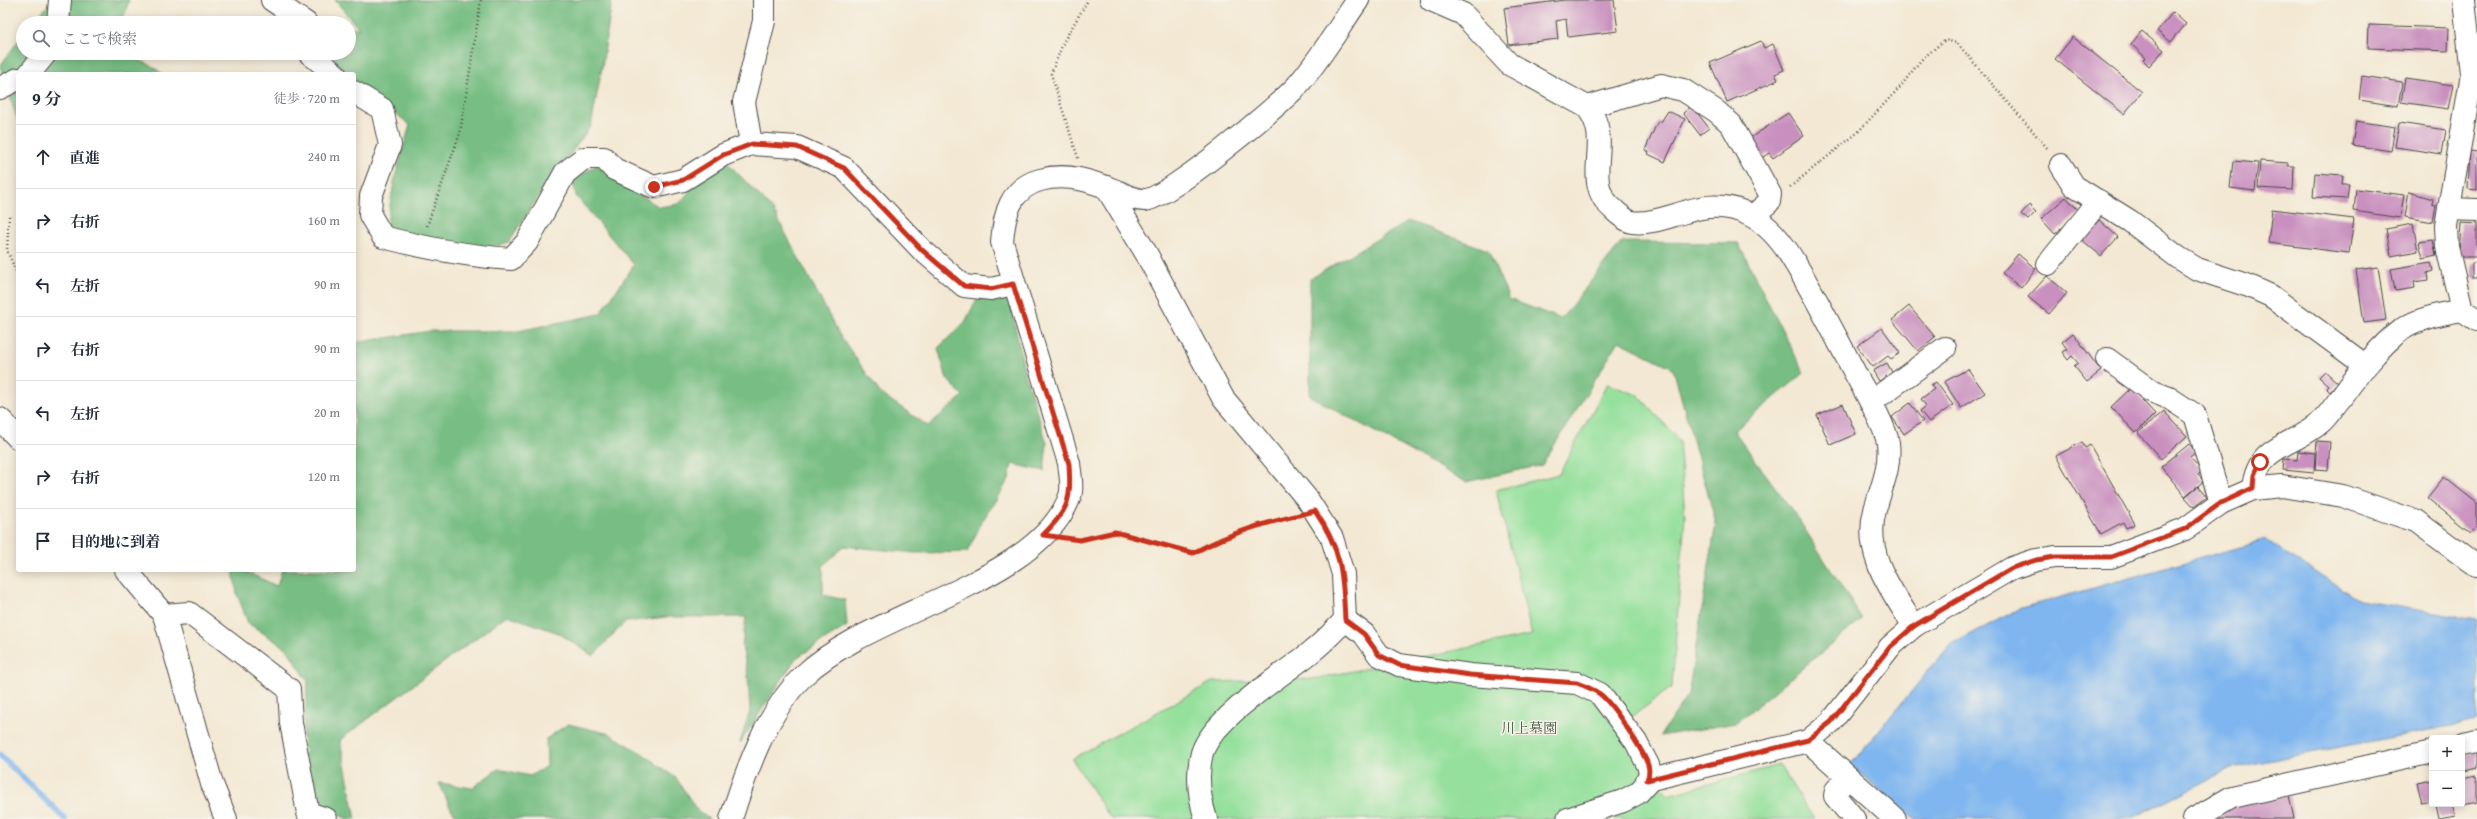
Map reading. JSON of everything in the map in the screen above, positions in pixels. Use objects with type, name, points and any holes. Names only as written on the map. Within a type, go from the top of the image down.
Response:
[{"type":"street","points":[[59,16],[60,0]]},
{"type":"street","points":[[272,0],[296,16]]},
{"type":"street","points":[[752,144],[744,102],[764,21],[764,0]]},
{"type":"street","points":[[731,819],[754,751],[782,705],[803,676],[842,647],[866,633],[1001,569],[1024,553],[1043,535],[1063,512],[1071,495],[1069,464],[1013,284],[1002,242],[1003,222],[1008,205],[1020,192],[1039,180],[1058,177],[1084,178],[1131,198],[1146,200],[1197,170],[1294,88],[1358,0]]},
{"type":"street","points":[[1431,0],[1463,14],[1509,64],[1587,107],[1596,118],[1600,134],[1597,182],[1602,197],[1613,210],[1631,222],[1643,222],[1693,209],[1715,206],[1738,209],[1761,209]]},
{"type":"street","points":[[2253,488],[2254,475],[2260,462],[2275,449],[2305,435],[2322,422],[2366,366],[2401,330],[2430,316],[2469,315],[2447,247],[2446,226],[2474,74],[2464,0]]},
{"type":"street","points":[[31,72],[40,60]]},
{"type":"street","points":[[318,60],[333,72]]},
{"type":"street","points":[[0,88],[16,80]]},
{"type":"street","points":[[1587,107],[1661,85],[1683,90],[1716,111],[1731,124],[1770,194],[1761,209]]},
{"type":"street","points":[[356,93],[382,109],[390,145],[371,196],[370,215],[383,237],[420,246],[511,259],[527,242],[566,174],[584,158],[604,158],[614,169],[654,187],[683,180],[723,155],[752,144],[797,147],[844,168],[922,250],[964,286],[991,289],[1013,284]]},
{"type":"street","points":[[2061,165],[2074,186],[2099,201],[2197,269],[2250,286],[2271,296],[2366,366]]},
{"type":"street","points":[[1106,187],[1146,253],[1223,398],[1315,511],[1332,538],[1340,562],[1345,620],[1364,634],[1379,655],[1399,665],[1470,675],[1577,683],[1600,694],[1609,704],[1636,742],[1650,772],[1647,780],[1638,793],[1623,801],[1568,819]]},
{"type":"street","points":[[2048,264],[2099,201]]},
{"type":"street","points":[[1761,209],[1776,235],[1795,262],[1871,402],[1888,441],[1889,462],[1883,488],[1874,511],[1873,552],[1884,578],[1914,626]]},
{"type":"street","points":[[2449,209],[2477,210]]},
{"type":"street","points":[[1871,402],[1944,348]]},
{"type":"street","points":[[2107,359],[2151,391],[2170,398],[2195,415],[2221,503]]},
{"type":"street","points":[[0,419],[16,436]]},
{"type":"street","points":[[1647,780],[1808,740],[1831,722],[1890,647],[1914,626],[2012,568],[2036,560],[2055,557],[2111,557],[2185,529],[2221,503],[2253,488],[2282,486],[2327,494],[2416,521],[2470,562],[2477,565]]},
{"type":"street","points":[[128,572],[164,615],[212,784],[226,819]]},
{"type":"street","points":[[164,615],[190,613],[289,689],[291,723],[308,813],[326,819]]},
{"type":"street","points":[[1206,819],[1201,803],[1198,772],[1202,753],[1213,734],[1243,704],[1312,652],[1345,620]]},
{"type":"street","points":[[1808,740],[1894,819]]},
{"type":"street","points":[[2465,744],[2477,742]]},
{"type":"street","points":[[2194,819],[2232,797],[2429,753]]},
{"type":"street","points":[[1849,778],[1836,790],[1835,796],[1854,819]]},
{"type":"path","points":[[420,246],[460,133],[481,0]]},
{"type":"path","points":[[1084,178],[1051,74],[1064,41],[1088,0]]},
{"type":"path","points":[[1761,209],[1778,198],[1795,182],[1857,133],[1901,86],[1921,60],[1945,40],[1957,43],[2061,165]]},
{"type":"path","points":[[8,216],[7,250],[16,271]]},
{"type":"path","points":[[1043,535],[1080,540],[1115,532],[1193,553],[1224,536],[1257,524],[1315,511]]},
{"type":"green space","points":[[53,0],[129,0],[124,16],[38,16]]},
{"type":"green space","points":[[335,0],[612,0],[591,126],[529,210],[509,242],[483,250],[386,228],[395,177],[410,125],[356,82],[356,72],[344,72],[329,60],[356,60],[356,28],[359,29],[356,25],[356,16],[348,16]]},
{"type":"green space","points":[[16,44],[16,60],[137,60],[148,64],[160,72],[16,72],[16,116],[0,66]]},
{"type":"green space","points":[[720,155],[773,210],[839,334],[880,393],[928,426],[963,396],[947,379],[938,348],[965,322],[980,293],[1009,296],[1025,375],[1047,443],[1044,471],[1012,464],[1009,479],[983,520],[967,552],[916,553],[844,546],[823,566],[823,595],[845,600],[847,626],[796,658],[740,743],[750,711],[748,675],[742,646],[746,617],[666,617],[625,622],[593,656],[559,633],[507,615],[340,740],[356,819],[347,819],[310,799],[303,737],[308,681],[287,649],[248,623],[237,594],[233,572],[246,572],[277,586],[281,572],[356,572],[356,343],[430,331],[518,331],[600,314],[634,265],[576,196],[573,180],[597,165],[659,207],[679,204]]},
{"type":"green space","points":[[1408,221],[1488,250],[1509,299],[1561,319],[1622,242],[1738,243],[1804,373],[1734,431],[1797,517],[1862,619],[1736,723],[1660,736],[1688,695],[1716,523],[1673,368],[1619,341],[1542,465],[1466,482],[1310,396],[1310,279]]},
{"type":"green space","name":"川上墓園","points":[[1607,384],[1638,395],[1679,440],[1685,516],[1672,687],[1621,725],[1668,795],[1779,765],[1814,819],[1111,819],[1072,759],[1212,682],[1313,679],[1532,635],[1496,490],[1559,474]]},
{"type":"green space","points":[[568,724],[610,734],[643,754],[676,778],[697,810],[709,819],[459,819],[451,809],[439,783],[472,788],[498,769],[530,776],[547,766],[546,739]]},
{"type":"water","points":[[2266,540],[2359,600],[2477,620],[2477,721],[2231,768],[2130,819],[1914,819],[1850,765],[1950,645],[2021,608]]},
{"type":"building","points":[[1565,0],[1614,0],[1618,31],[1568,37],[1566,19],[1556,21],[1558,39],[1509,45],[1504,8]]},
{"type":"building","points":[[2173,12],[2186,24],[2171,42],[2157,31]]},
{"type":"building","points":[[2369,25],[2449,28],[2448,51],[2368,48]]},
{"type":"building","points":[[2142,31],[2164,50],[2149,66],[2143,60],[2146,58],[2131,44]]},
{"type":"building","points":[[2073,37],[2142,92],[2124,114],[2055,59]]},
{"type":"building","points":[[1761,41],[1764,48],[1773,44],[1784,70],[1775,74],[1778,80],[1727,102],[1710,63]]},
{"type":"building","points":[[2362,76],[2402,82],[2398,106],[2359,100]]},
{"type":"building","points":[[2405,78],[2453,85],[2448,109],[2401,102]]},
{"type":"building","points":[[1692,106],[1709,128],[1700,135],[1683,113]]},
{"type":"building","points":[[1668,111],[1685,119],[1665,162],[1648,154],[1649,152],[1645,150],[1658,121],[1661,122]]},
{"type":"building","points":[[1788,113],[1804,136],[1773,158],[1769,153],[1760,159],[1747,140]]},
{"type":"building","points":[[2356,121],[2395,127],[2391,151],[2352,145]]},
{"type":"building","points":[[2399,123],[2446,130],[2442,154],[2395,147]]},
{"type":"building","points":[[2470,151],[2477,152],[2477,190],[2468,189]]},
{"type":"building","points":[[2233,161],[2258,163],[2255,191],[2230,188]]},
{"type":"building","points":[[2260,161],[2288,163],[2288,166],[2294,166],[2293,190],[2258,188]]},
{"type":"building","points":[[2315,173],[2343,175],[2342,184],[2349,184],[2347,199],[2313,197]]},
{"type":"building","points":[[2356,189],[2404,195],[2400,218],[2354,211]]},
{"type":"building","points":[[2409,192],[2433,199],[2432,204],[2436,205],[2433,222],[2405,217]]},
{"type":"building","points":[[2066,197],[2080,212],[2055,234],[2041,219]]},
{"type":"building","points":[[2029,205],[2036,212],[2028,220],[2021,214]]},
{"type":"building","points":[[2272,209],[2354,219],[2349,253],[2268,243]]},
{"type":"building","points":[[2099,220],[2118,237],[2101,256],[2081,239]]},
{"type":"building","points":[[2461,223],[2477,224],[2477,257],[2459,257]]},
{"type":"building","points":[[2413,224],[2418,251],[2391,256],[2386,229]]},
{"type":"building","points":[[2433,240],[2436,255],[2423,258],[2419,242]]},
{"type":"building","points":[[2018,254],[2036,269],[2021,288],[2002,273]]},
{"type":"building","points":[[2431,262],[2433,271],[2427,273],[2428,280],[2414,282],[2415,288],[2395,291],[2391,269]]},
{"type":"building","points":[[2472,263],[2477,263],[2477,278],[2472,278]]},
{"type":"building","points":[[2378,267],[2386,320],[2364,323],[2356,270]]},
{"type":"building","points":[[2047,276],[2067,293],[2049,314],[2028,297]]},
{"type":"building","points":[[1909,306],[1935,337],[1918,351],[1892,320]]},
{"type":"building","points":[[1882,328],[1900,353],[1891,359],[1888,356],[1873,367],[1857,346]]},
{"type":"building","points":[[2073,333],[2101,371],[2087,382],[2074,366],[2078,363],[2072,356],[2068,360],[2062,352],[2067,349],[2062,342]]},
{"type":"building","points":[[1887,363],[1893,374],[1879,381],[1873,371]]},
{"type":"building","points":[[1968,369],[1985,393],[1961,408],[1944,382]]},
{"type":"building","points":[[2325,371],[2338,383],[2330,392],[2326,388],[2328,385],[2319,377]]},
{"type":"building","points":[[1936,382],[1953,405],[1929,422],[1920,411],[1926,406],[1921,399],[1934,389],[1931,385]]},
{"type":"building","points":[[2131,388],[2155,414],[2136,433],[2111,407]]},
{"type":"building","points":[[1910,403],[1923,421],[1904,434],[1892,417]]},
{"type":"building","points":[[1843,404],[1856,434],[1830,445],[1817,415]]},
{"type":"building","points":[[2164,411],[2187,436],[2161,459],[2138,433]]},
{"type":"building","points":[[2317,441],[2330,442],[2328,470],[2315,469]]},
{"type":"building","points":[[2082,442],[2085,448],[2090,445],[2135,524],[2126,528],[2123,522],[2101,534],[2056,456]]},
{"type":"building","points":[[2189,444],[2196,452],[2190,457],[2202,471],[2198,475],[2204,481],[2185,496],[2161,467]]},
{"type":"building","points":[[2298,451],[2315,453],[2314,473],[2283,470],[2284,459],[2297,460]]},
{"type":"building","points":[[2444,477],[2477,503],[2477,525],[2471,533],[2427,498]]},
{"type":"building","points":[[2198,486],[2207,497],[2194,507],[2185,497]]},
{"type":"building","points":[[2477,752],[2477,768],[2465,771],[2465,754]]},
{"type":"building","points":[[2477,775],[2477,803],[2465,806],[2465,777]]},
{"type":"building","points":[[2429,781],[2429,802],[2422,803],[2417,783]]},
{"type":"building","points":[[2289,795],[2294,819],[2210,819],[2235,805]]},
{"type":"building","points":[[2436,807],[2452,807],[2454,816],[2439,819]]},
{"type":"waterway","points":[[0,755],[65,819]]},
{"type":"route","points":[[654,187],[683,180],[723,155],[752,144],[797,147],[844,168],[922,250],[964,286],[991,289],[1013,284],[1062,437],[1069,464],[1071,495],[1063,512],[1043,535],[1080,540],[1115,532],[1193,553],[1224,536],[1257,524],[1315,511],[1332,538],[1340,562],[1343,574],[1345,620],[1364,634],[1379,655],[1399,665],[1470,675],[1577,683],[1589,688],[1600,694],[1609,704],[1636,742],[1648,765],[1650,772],[1647,780],[1808,740],[1831,722],[1890,647],[1914,626],[2012,568],[2036,560],[2055,557],[2111,557],[2185,529],[2221,503],[2253,488],[2254,475],[2260,462]]}]
